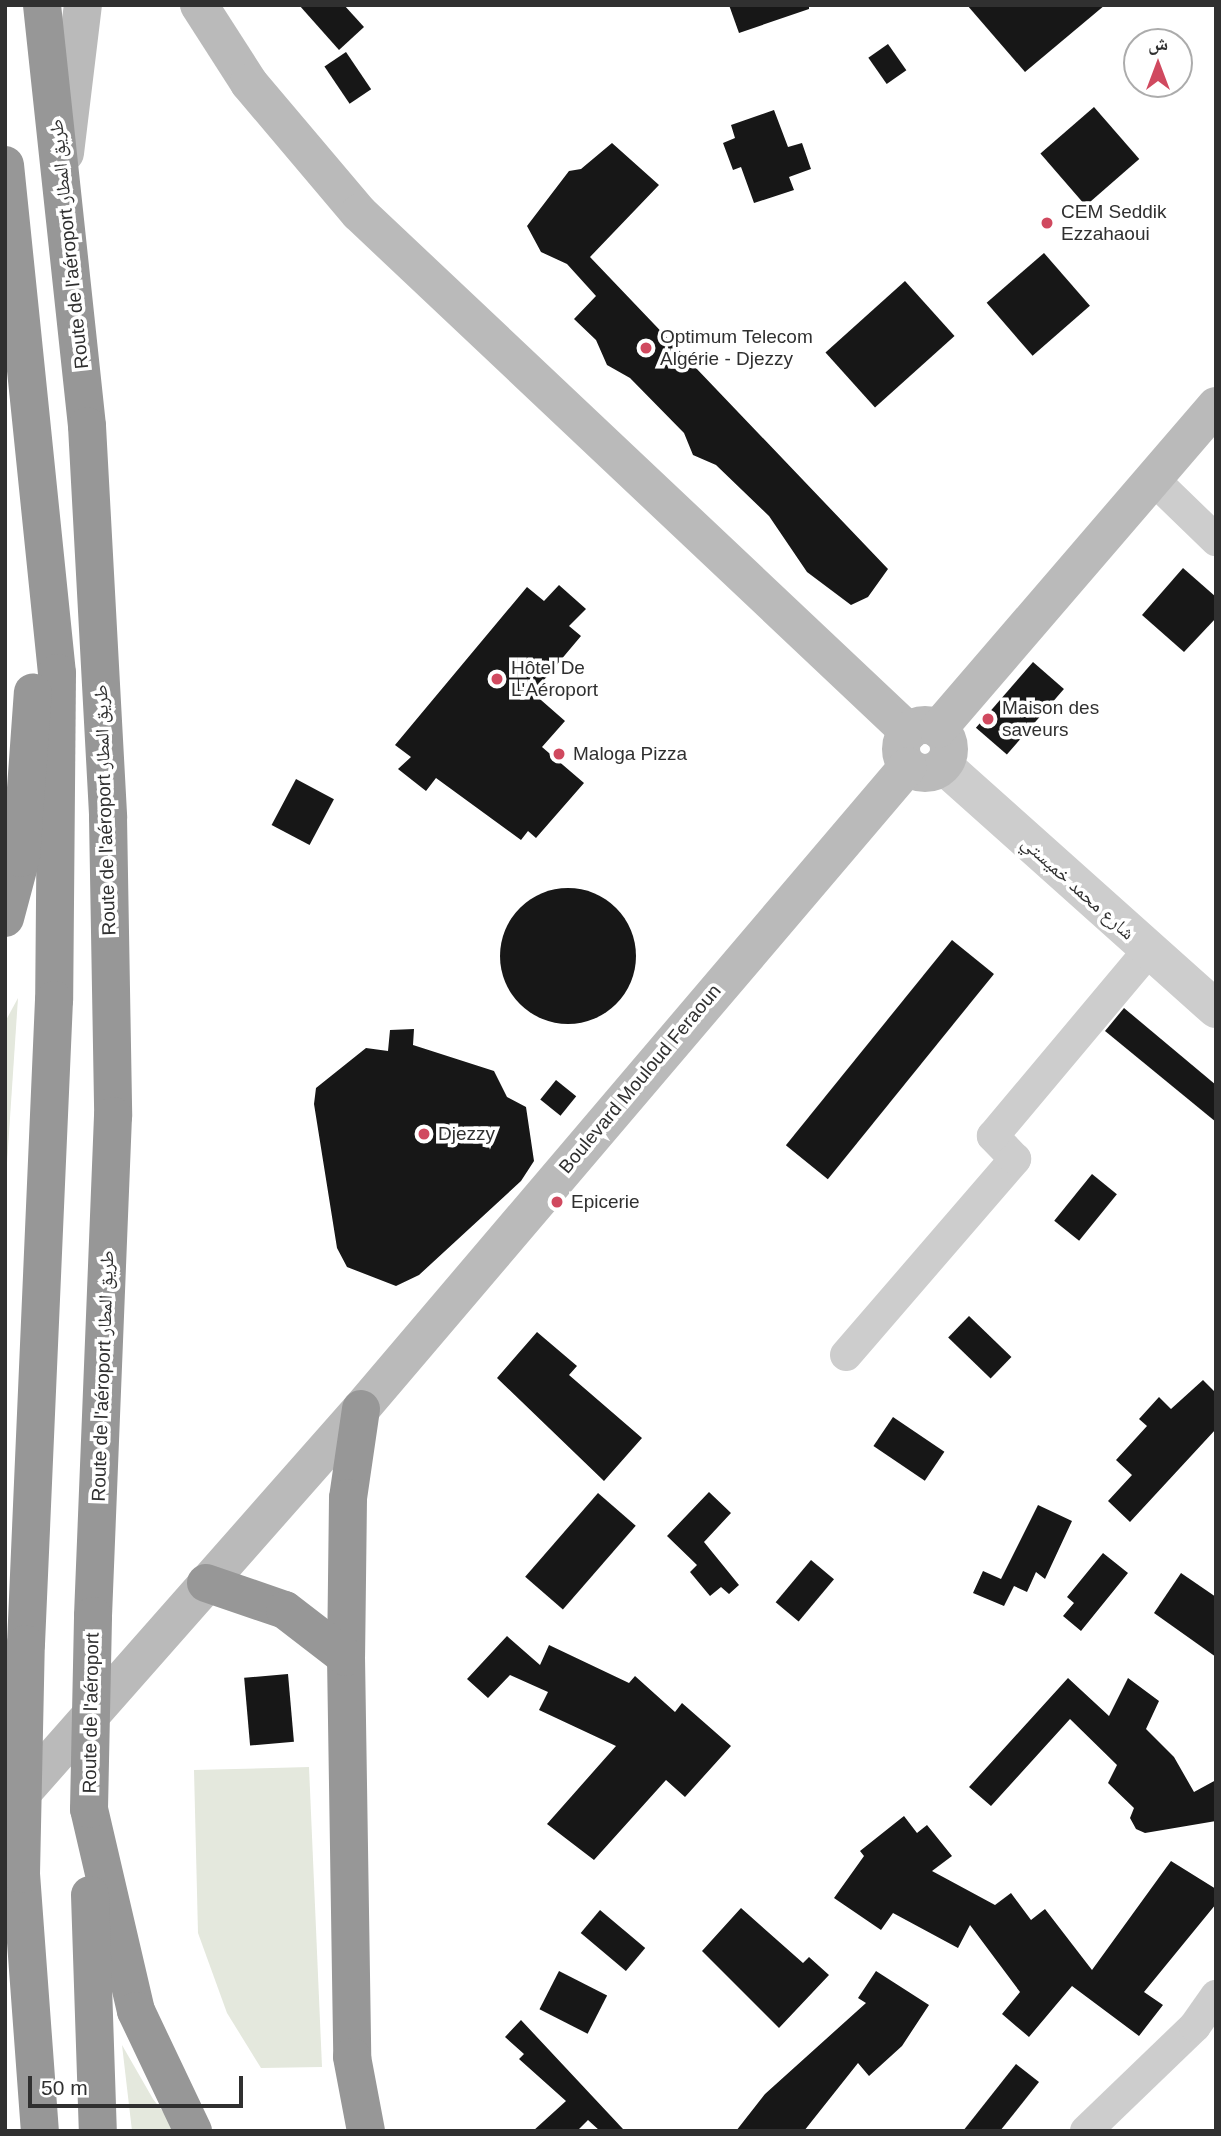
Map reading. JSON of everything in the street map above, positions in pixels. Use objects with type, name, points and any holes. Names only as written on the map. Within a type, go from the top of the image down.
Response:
[{"type":"highway","name":"Route de l'aéroport طريق المطار","points":[[42,5],[63,172],[87,426],[108,830],[113,1116],[93,1616]]},
{"type":"highway","points":[[5,165],[57,673],[54,1000],[26,1644],[21,1888],[40,2131]]},
{"type":"highway","points":[[5,918],[20,858],[34,681],[22,312]]},
{"type":"highway","points":[[361,1409],[348,1497],[346,1657],[352,2057],[366,2131]]},
{"type":"highway","points":[[206,1583],[285,1610],[346,1657]]},
{"type":"highway","name":"Route de l'aéroport","points":[[89,1809],[93,1616]]},
{"type":"highway","points":[[89,1809],[98,2131]]},
{"type":"highway","points":[[89,1809],[136,2011],[193,2131]]},
{"type":"highway","points":[[5,1987],[21,1888]]},
{"type":"main road","points":[[63,172],[83,5]]},
{"type":"main road","points":[[199,5],[249,83],[359,213],[924,748]]},
{"type":"main road","name":"Boulevard Mouloud Feraoun","points":[[5,1813],[361,1409],[1216,406]]},
{"type":"street","points":[[1153,479],[1216,540]]},
{"type":"street","name":"شارع محمد خميستي","points":[[924,748],[1216,1009]]},
{"type":"street","points":[[846,1355],[1015,1159],[993,1136],[1148,951]]},
{"type":"street","points":[[1086,2131],[1195,2026],[1216,1996]]},
{"type":"shaded area","points":[[18,998],[5,1193],[5,1022]]},
{"type":"shaded area","points":[[309,1767],[322,2067],[261,2068],[227,2013],[198,1933],[194,1770]]},
{"type":"shaded area","points":[[122,2045],[153,2099],[178,2131],[132,2131]]},
{"type":"building","points":[[299,5],[344,5],[364,27],[339,50]]},
{"type":"building","points":[[729,5],[809,5],[809,9],[739,33]]},
{"type":"building","points":[[967,5],[1105,5],[1025,72]]},
{"type":"building","points":[[888,44],[906,70],[887,84],[868,58]]},
{"type":"building","points":[[346,52],[371,89],[350,104],[324,67]]},
{"type":"building","points":[[1094,107],[1139,159],[1086,206],[1040,154]]},
{"type":"building","points":[[774,110],[788,147],[802,143],[811,169],[789,177],[794,190],[754,203],[741,167],[733,170],[723,143],[735,138],[731,125]]},
{"type":"building","points":[[612,143],[659,185],[590,257],[888,569],[868,597],[851,605],[807,572],[769,516],[716,465],[693,455],[684,433],[630,378],[607,365],[596,340],[574,319],[596,296],[567,264],[541,252],[527,226],[569,171],[581,169]]},
{"type":"building","points":[[1044,253],[1090,306],[1033,356],[987,303]]},
{"type":"building","points":[[905,281],[955,336],[875,408],[825,353]]},
{"type":"building","points":[[1183,568],[1216,597],[1216,618],[1184,652],[1142,615]]},
{"type":"building","name":"Hôtel De L'Aéroport","points":[[559,585],[586,609],[569,626],[581,636],[533,693],[565,721],[542,747],[584,783],[536,838],[528,831],[521,840],[436,778],[426,791],[398,769],[411,757],[395,745],[527,587],[544,601]]},
{"type":"building","points":[[1033,662],[1064,689],[1007,755],[976,728]]},
{"type":"building","points":[[296,779],[334,799],[310,845],[272,825]]},
{"type":"building","points":[[568,888],[594,893],[616,908],[631,930],[636,956],[631,982],[616,1004],[594,1019],[568,1024],[542,1019],[520,1004],[505,982],[500,956],[505,930],[520,908],[542,893]]},
{"type":"building","points":[[952,940],[994,974],[828,1179],[786,1145]]},
{"type":"building","points":[[1124,1008],[1216,1085],[1216,1122],[1105,1031]]},
{"type":"building","name":"Djezzy","points":[[414,1029],[413,1045],[494,1071],[507,1097],[526,1107],[534,1161],[521,1181],[419,1275],[396,1286],[347,1267],[337,1248],[314,1104],[316,1088],[366,1048],[388,1051],[390,1030]]},
{"type":"building","points":[[556,1080],[576,1096],[560,1116],[540,1099]]},
{"type":"building","points":[[1092,1174],[1117,1194],[1079,1241],[1054,1221]]},
{"type":"building","points":[[969,1316],[1011,1357],[991,1379],[948,1338]]},
{"type":"building","points":[[537,1332],[577,1366],[569,1375],[642,1438],[604,1481],[497,1378]]},
{"type":"building","points":[[1203,1380],[1216,1393],[1216,1429],[1130,1522],[1108,1501],[1132,1475],[1116,1460],[1147,1426],[1139,1419],[1159,1397],[1171,1409]]},
{"type":"building","points":[[893,1417],[944,1452],[925,1481],[873,1446]]},
{"type":"building","points":[[709,1492],[731,1513],[704,1542],[739,1585],[729,1594],[721,1587],[710,1596],[690,1572],[697,1565],[667,1536]]},
{"type":"building","points":[[598,1493],[636,1526],[563,1610],[525,1577]]},
{"type":"building","points":[[1038,1505],[1072,1521],[1045,1579],[1036,1572],[1027,1592],[1014,1586],[1004,1606],[973,1593],[983,1571],[1001,1579]]},
{"type":"building","points":[[1103,1553],[1128,1573],[1081,1631],[1063,1616],[1074,1603],[1067,1597]]},
{"type":"building","points":[[811,1560],[834,1579],[799,1621],[776,1602]]},
{"type":"building","points":[[1181,1573],[1216,1597],[1216,1657],[1154,1613]]},
{"type":"building","points":[[507,1636],[540,1665],[549,1645],[629,1683],[635,1676],[675,1712],[682,1703],[731,1746],[685,1797],[666,1780],[594,1860],[547,1824],[616,1746],[539,1710],[548,1692],[510,1675],[488,1698],[467,1679]]},
{"type":"building","points":[[288,1674],[294,1742],[250,1746],[244,1678]]},
{"type":"building","points":[[1068,1678],[1109,1716],[1128,1678],[1159,1701],[1146,1729],[1174,1757],[1194,1792],[1216,1780],[1216,1821],[1145,1833],[1136,1829],[1130,1818],[1134,1808],[1108,1783],[1117,1765],[1070,1719],[991,1806],[969,1787]]},
{"type":"building","points":[[904,1816],[917,1833],[927,1825],[952,1856],[932,1871],[995,1905],[1011,1893],[1031,1920],[1045,1909],[1092,1970],[1171,1861],[1216,1889],[1216,1904],[1144,1992],[1163,2005],[1139,2036],[1072,1986],[1029,2037],[1002,2014],[1020,1992],[970,1925],[958,1948],[893,1913],[881,1930],[834,1898],[864,1856],[860,1851]]},
{"type":"building","points":[[741,1908],[803,1963],[809,1957],[829,1975],[779,2028],[702,1951]]},
{"type":"building","points":[[600,1910],[645,1948],[626,1971],[581,1933]]},
{"type":"building","points":[[559,1971],[607,1996],[588,2034],[539,2009]]},
{"type":"building","points":[[876,1971],[929,2005],[902,2046],[869,2076],[858,2063],[804,2131],[736,2131],[765,2094],[866,2003],[858,1998]]},
{"type":"building","points":[[521,2020],[623,2129],[621,2131],[600,2131],[588,2120],[577,2131],[533,2131],[566,2101],[519,2059],[524,2054],[505,2037]]},
{"type":"building","points":[[1016,2064],[1039,2082],[1000,2131],[963,2131]]},
{"type":"place","name":"CEM Seddik Ezzahaoui","points":[[1047,223]]},
{"type":"place","name":"Optimum Telecom Algérie - Djezzy","points":[[646,348]]},
{"type":"place","name":"Hôtel De L'Aéroport","points":[[497,679]]},
{"type":"place","name":"Maison des saveurs","points":[[988,719]]},
{"type":"place","name":"Maloga Pizza","points":[[559,754]]},
{"type":"place","name":"Djezzy","points":[[424,1134]]},
{"type":"place","name":"Epicerie","points":[[557,1202]]}]
